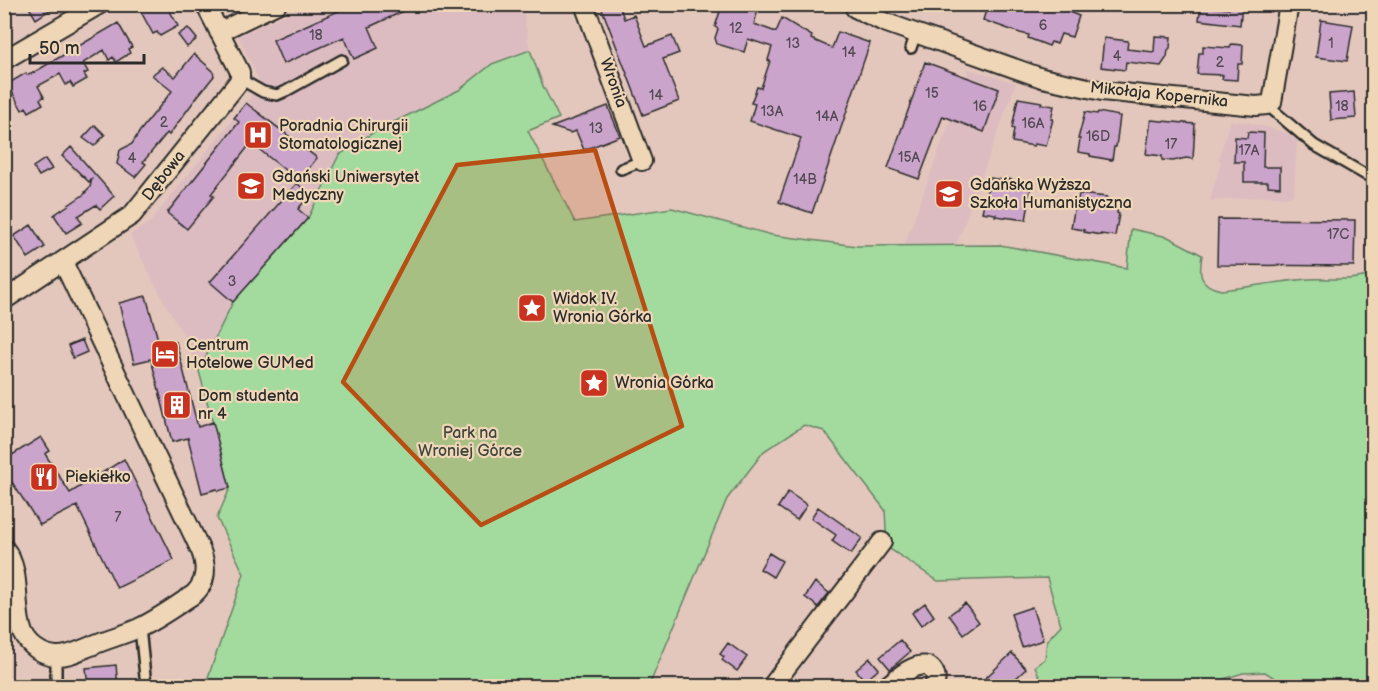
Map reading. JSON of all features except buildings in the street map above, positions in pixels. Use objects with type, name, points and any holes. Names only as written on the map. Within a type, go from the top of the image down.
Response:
[{"type":"street","points":[[4,60],[100,4]]},
{"type":"street","points":[[219,32],[277,4]]},
{"type":"street","name":"Wronia","points":[[584,4],[642,161]]},
{"type":"street","points":[[1267,105],[1272,102],[1289,4]]},
{"type":"street","points":[[206,6],[227,13],[257,14]]},
{"type":"street","points":[[206,6],[237,65],[240,79]]},
{"type":"street","name":"Mikołaja Kopernika","points":[[854,6],[913,40],[1042,78],[1102,91],[1256,106],[1267,105]]},
{"type":"street","name":"Dębowa","points":[[4,300],[132,215],[240,79]]},
{"type":"street","points":[[4,548],[14,572],[23,633],[37,650],[47,655],[74,653],[140,628],[199,590],[205,574],[201,551],[63,262]]},
{"type":"street","points":[[772,687],[882,542]]},
{"type":"street","points":[[887,687],[919,665],[924,665],[933,671],[936,682],[934,687]]},
{"type":"lane","points":[[240,79],[263,92],[277,95],[342,60]]},
{"type":"lane","points":[[1267,105],[1314,145],[1366,175]]},
{"type":"lane","points":[[621,169],[642,161]]},
{"type":"lane","points":[[140,628],[146,687]]},
{"type":"lane","points":[[56,656],[56,677]]},
{"type":"highlighted area","points":[[595,150],[682,426],[481,525],[343,382],[457,165]]},
{"type":"shaded area","name":"Gdański Uniwersytet Medyczny","points":[[307,5],[522,5],[530,50],[492,64],[459,90],[374,132],[339,155],[308,218],[233,302],[199,371],[188,344],[130,235],[150,222],[246,103],[260,82],[238,36]]},
{"type":"shaded area","name":"Gdańska Wyższa Szkoła Humanistyczna","points":[[969,69],[1016,83],[956,246],[904,246]]},
{"type":"shaded area","points":[[1230,121],[1247,122],[1287,133],[1297,141],[1294,192],[1291,197],[1269,196],[1210,201],[1221,161],[1218,160]]},
{"type":"green space","name":"Park na Wroniej Górce","points":[[530,50],[543,86],[559,118],[528,131],[575,222],[672,208],[772,235],[857,246],[1000,245],[1127,268],[1131,229],[1168,237],[1202,255],[1200,268],[1204,282],[1221,290],[1298,280],[1358,278],[1373,274],[1373,686],[1287,686],[1265,672],[1243,673],[1196,686],[1037,686],[1039,676],[1035,666],[1045,659],[1047,640],[1061,625],[1047,578],[938,581],[887,547],[885,510],[824,431],[804,425],[764,451],[727,499],[649,686],[205,686],[244,574],[217,518],[230,488],[199,371],[233,302],[308,218],[339,155],[374,132],[459,90],[492,64]]},
{"type":"place","name":"Poradnia Chirurgii Stomatologicznej","points":[[258,135]]},
{"type":"place","name":"Gdański Uniwersytet Medyczny","points":[[251,186]]},
{"type":"place","name":"Gdańska Wyższa Szkoła Humanistyczna","points":[[949,194]]},
{"type":"place","name":"Widok IV. Wronia Górka","points":[[532,308]]},
{"type":"place","name":"Centrum Hotelowe GUMed","points":[[165,354]]},
{"type":"place","name":"Wronia Górka","points":[[594,383]]},
{"type":"place","name":"Dom studenta nr 4","points":[[177,405]]},
{"type":"place","name":"Piekiełko","points":[[44,477]]}]
